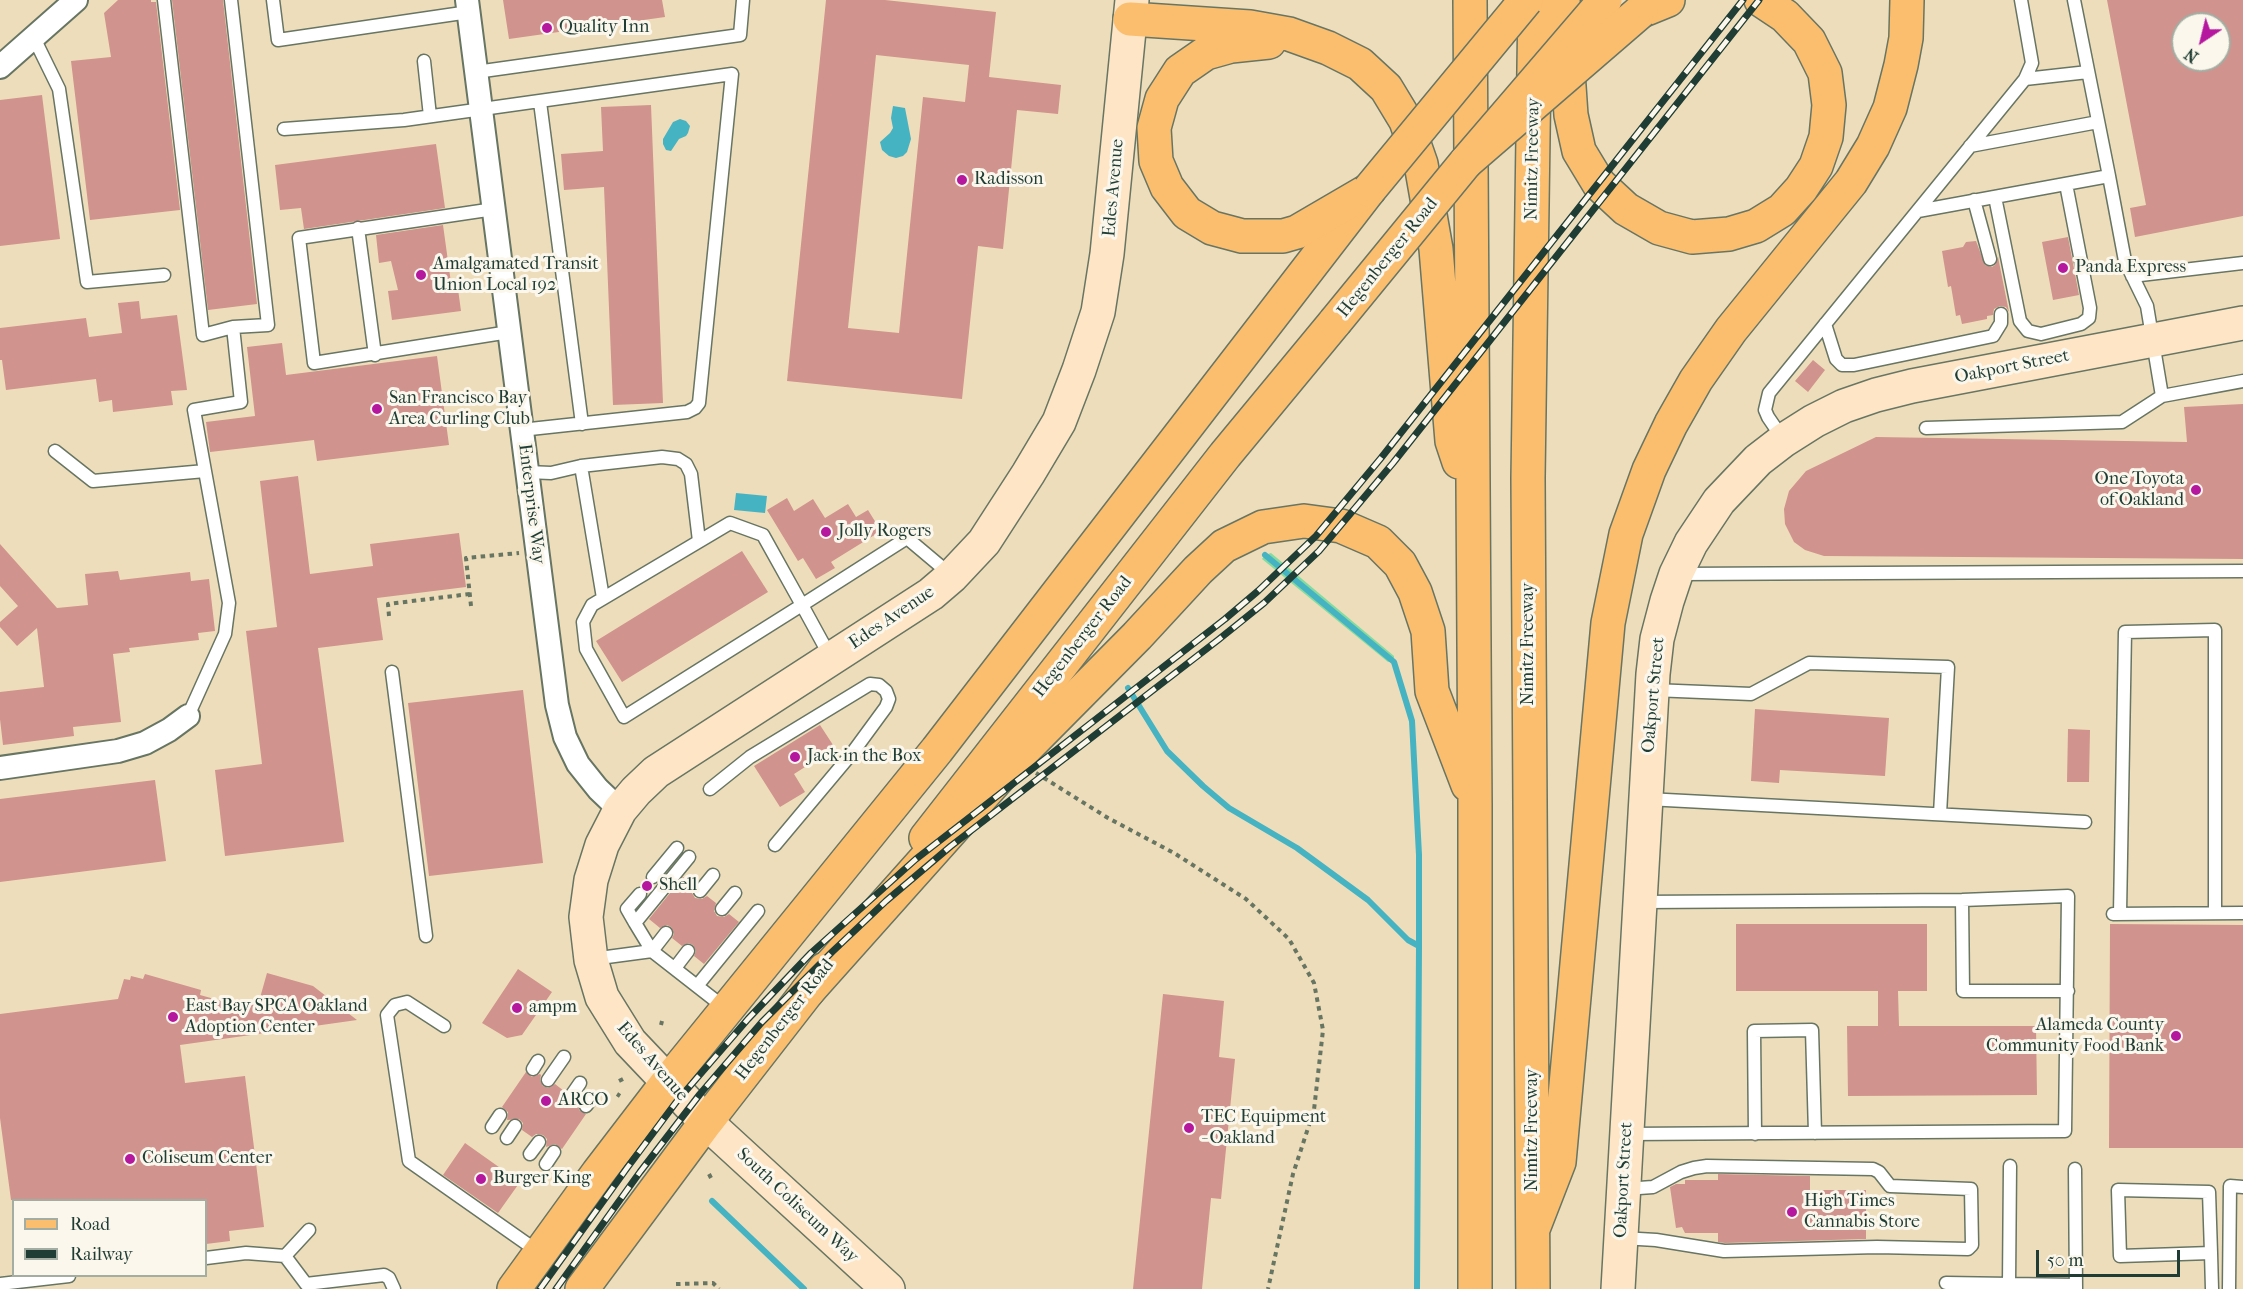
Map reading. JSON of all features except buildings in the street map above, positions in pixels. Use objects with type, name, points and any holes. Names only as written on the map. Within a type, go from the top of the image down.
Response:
[{"type":"main road","points":[[1470,0],[1474,512],[1475,1289]]},
{"type":"main road","points":[[529,1277],[667,1083],[937,750],[1369,190],[1526,0]]},
{"type":"main road","name":"Nimitz Freeway","points":[[1533,1289],[1528,478],[1535,0]]},
{"type":"main road","points":[[1563,0],[1570,115],[1579,151],[1599,184],[1626,209],[1659,228],[1692,237],[1729,234],[1756,226],[1782,210],[1801,189],[1816,166],[1826,137],[1829,105],[1824,73],[1809,41],[1785,16],[1761,0]]},
{"type":"main road","name":"Hegenberger Road","points":[[582,1289],[706,1122],[1225,455],[1466,162],[1605,0]]},
{"type":"main road","points":[[1533,1229],[1559,1162],[1608,623],[1626,534],[1649,470],[1696,380],[1731,330],[1851,182],[1873,146],[1890,108],[1901,65],[1906,38],[1907,0]]},
{"type":"main road","points":[[1466,162],[1654,5]]},
{"type":"main road","points":[[1131,10],[1289,34],[1328,48],[1360,64],[1386,88],[1406,121],[1422,164],[1436,249],[1452,441],[1474,512]]},
{"type":"main road","points":[[1328,48],[1266,41],[1206,52],[1180,71],[1162,99],[1154,128],[1156,161],[1167,187],[1187,213],[1212,228],[1242,236],[1283,236],[1297,232],[1369,190]]},
{"type":"main road","points":[[807,992],[1015,759],[1137,636],[1198,570],[1224,546],[1263,527],[1304,521],[1341,526],[1378,542],[1400,564],[1415,592],[1428,631],[1432,691],[1475,803]]},
{"type":"street","points":[[0,68],[76,0]]},
{"type":"street","name":"Enterprise Way","points":[[468,6],[557,705],[565,737],[579,764],[598,789],[620,810]]},
{"type":"street","name":"Edes Avenue","points":[[706,1122],[630,1042],[602,997],[591,960],[586,917],[591,880],[602,845],[620,810],[656,772],[931,594],[952,576],[984,542],[1028,474],[1059,422],[1080,370],[1098,312],[1107,254],[1131,10]]},
{"type":"street","name":"Oakport Street","points":[[1618,1289],[1652,690],[1657,639],[1676,574],[1690,543],[1719,501],[1758,460],[1814,421],[1844,406],[1876,394],[2243,323]]},
{"type":"street","points":[[0,768],[118,751],[145,743],[188,716]]},
{"type":"street","name":"South Coliseum Way","points":[[706,1122],[888,1289]]},
{"type":"lane","points":[[164,0],[203,335],[232,327],[268,325],[231,0]]},
{"type":"lane","points":[[273,0],[278,40],[468,6]]},
{"type":"lane","points":[[476,72],[740,35],[743,0]]},
{"type":"lane","points":[[1784,440],[1768,417],[1766,410],[1769,393],[1826,329],[2025,79],[2032,63],[2021,0]]},
{"type":"lane","points":[[2074,0],[2125,261],[2147,306],[2162,396]]},
{"type":"lane","points":[[34,38],[59,89],[87,282],[164,275]]},
{"type":"lane","points":[[424,61],[430,116]]},
{"type":"lane","points":[[2025,79],[2088,72]]},
{"type":"lane","points":[[284,129],[404,120],[732,74],[699,404],[687,412],[521,430]]},
{"type":"lane","points":[[540,102],[582,424]]},
{"type":"lane","points":[[1970,146],[2098,122]]},
{"type":"lane","points":[[1918,211],[2109,176]]},
{"type":"lane","points":[[1995,197],[2020,321],[2028,331],[2041,334],[2081,324],[2089,318],[2090,308],[2066,184]]},
{"type":"lane","points":[[1974,200],[1990,259]]},
{"type":"lane","points":[[494,209],[299,238],[314,363],[509,332]]},
{"type":"lane","points":[[358,228],[375,355]]},
{"type":"lane","points":[[2133,276],[2243,263]]},
{"type":"lane","points":[[1826,329],[1836,359],[1842,365],[1854,365],[1993,336],[2001,323],[2001,314]]},
{"type":"lane","points":[[188,716],[225,634],[229,603],[194,410],[241,402],[232,327]]},
{"type":"lane","points":[[1926,428],[2122,422],[2162,396],[2243,381]]},
{"type":"lane","points":[[55,451],[93,481],[205,471]]},
{"type":"lane","points":[[527,472],[551,473],[581,466],[671,457],[686,464],[691,474],[699,542]]},
{"type":"lane","points":[[581,466],[603,598]]},
{"type":"lane","points":[[831,659],[802,605],[764,535],[730,523],[592,604],[583,622],[586,649],[624,717],[802,605],[907,538],[952,576]]},
{"type":"lane","points":[[1676,574],[2243,571]]},
{"type":"lane","points":[[2215,913],[2215,630],[2124,632],[2117,914],[2243,913]]},
{"type":"lane","points":[[1652,690],[1751,694],[1809,663],[1948,667],[1940,814]]},
{"type":"lane","points":[[392,672],[426,936]]},
{"type":"lane","points":[[710,789],[750,757],[870,684],[879,685],[886,691],[889,699],[886,707],[853,752],[775,845]]},
{"type":"lane","points":[[1646,799],[2085,822]]},
{"type":"lane","points":[[653,877],[677,848]]},
{"type":"lane","points":[[635,923],[689,857]]},
{"type":"lane","points":[[700,891],[712,875]]},
{"type":"lane","points":[[722,909],[735,893]]},
{"type":"lane","points":[[640,894],[627,909],[652,951],[726,1009]]},
{"type":"lane","points":[[1626,1134],[2065,1131],[2068,896],[1962,900],[1640,902]]},
{"type":"lane","points":[[1962,900],[1963,992],[2068,991]]},
{"type":"lane","points":[[697,986],[758,911]]},
{"type":"lane","points":[[591,960],[652,951],[666,933]]},
{"type":"lane","points":[[675,968],[688,951]]},
{"type":"lane","points":[[444,1026],[407,1002],[395,1005],[387,1015],[409,1161],[529,1277]]},
{"type":"lane","points":[[1755,1134],[1754,1031],[1812,1030],[1815,1133]]},
{"type":"lane","points":[[548,1080],[564,1057]]},
{"type":"lane","points":[[571,1096],[580,1083]]},
{"type":"lane","points":[[492,1127],[500,1116]]},
{"type":"lane","points":[[507,1138],[515,1126]]},
{"type":"lane","points":[[530,1154],[539,1142]]},
{"type":"lane","points":[[546,1164],[554,1152]]},
{"type":"lane","points":[[1620,1238],[1656,1240],[1724,1251],[1877,1247],[1968,1249],[1972,1245],[1971,1189],[1890,1186],[1879,1172],[1873,1169],[1707,1166],[1682,1172],[1653,1186],[1623,1190]]},
{"type":"lane","points":[[2009,1284],[2010,1166]]},
{"type":"lane","points":[[1946,1283],[2076,1287],[2075,1169]]},
{"type":"lane","points":[[2229,1289],[2230,1186],[2243,1187]]},
{"type":"lane","points":[[2211,1253],[2120,1256],[2118,1190],[2209,1192],[2211,1253],[2212,1289]]},
{"type":"lane","points":[[285,1256],[309,1230]]},
{"type":"lane","points":[[207,1258],[246,1253],[285,1256],[306,1284],[384,1275],[389,1278],[394,1289]]},
{"type":"lane","points":[[0,1284],[54,1277]]},
{"type":"path","points":[[471,606],[466,558],[537,551]]},
{"type":"path","points":[[389,616],[388,604],[470,594]]},
{"type":"path","points":[[1015,759],[1108,818],[1174,853],[1246,899],[1289,939],[1314,983],[1323,1030],[1314,1110],[1293,1174],[1268,1289]]},
{"type":"path","points":[[676,1284],[713,1283],[719,1289]]},
{"type":"green space","points":[[1271,553],[1394,656],[1394,662],[1388,662],[1262,559]]},
{"type":"water","points":[[893,106],[905,108],[911,139],[907,152],[896,158],[882,150],[880,142],[893,128],[891,118]]},
{"type":"water","points":[[680,119],[686,121],[690,126],[688,133],[679,139],[671,151],[666,150],[663,139],[673,122]]},
{"type":"water","points":[[736,493],[767,496],[765,513],[734,510]]},
{"type":"waterway","points":[[1265,555],[1394,662],[1412,721],[1419,855],[1419,946]]},
{"type":"waterway","points":[[1128,688],[1167,751],[1203,786],[1229,808],[1297,848],[1368,900],[1408,940],[1419,946],[1417,1289]]},
{"type":"waterway","points":[[712,1201],[804,1289]]},
{"type":"railway","points":[[540,1289],[677,1101],[748,1019],[811,953],[916,859],[1225,619],[1316,536],[1381,458],[1743,0]]},
{"type":"railway","points":[[556,1289],[640,1172],[700,1094],[762,1022],[832,952],[886,901],[951,846],[1218,640],[1264,603],[1319,551],[1393,463],[1759,0]]},
{"type":"place","name":"Quality Inn","points":[[547,28]]},
{"type":"place","name":"Radisson","points":[[962,180]]},
{"type":"place","name":"Panda Express","points":[[2063,268]]},
{"type":"place","name":"Amalgamated Transit Union Local 192","points":[[421,275]]},
{"type":"place","name":"San Francisco Bay Area Curling Club","points":[[377,409]]},
{"type":"place","name":"One Toyota of Oakland","points":[[2196,490]]},
{"type":"place","name":"Jolly Rogers","points":[[826,532]]},
{"type":"place","name":"Jack in the Box","points":[[795,757]]},
{"type":"place","name":"Shell","points":[[647,886]]},
{"type":"place","name":"ampm","points":[[517,1008]]},
{"type":"place","name":"East Bay SPCA Oakland Adoption Center","points":[[173,1017]]},
{"type":"place","name":"Alameda County Community Food Bank","points":[[2176,1036]]},
{"type":"place","name":"ARCO","points":[[546,1101]]},
{"type":"place","name":"TEC Equipment - Oakland","points":[[1189,1128]]},
{"type":"place","name":"Coliseum Center","points":[[130,1159]]},
{"type":"place","name":"Burger King","points":[[481,1179]]},
{"type":"place","name":"High Times Cannabis Store","points":[[1792,1212]]}]
